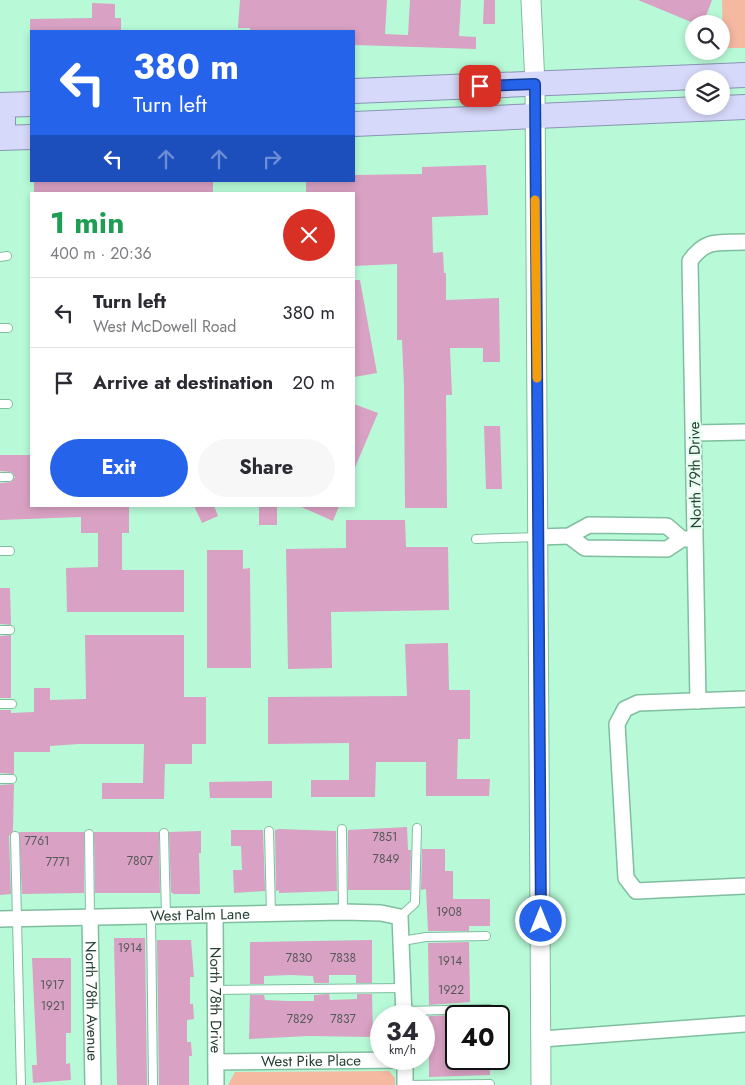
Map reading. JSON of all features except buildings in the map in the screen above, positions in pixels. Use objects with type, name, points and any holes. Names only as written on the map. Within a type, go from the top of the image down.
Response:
[{"type":"main road","points":[[355,91],[745,75]]},
{"type":"main road","points":[[30,104],[2,105],[2,138],[30,137]]},
{"type":"main road","points":[[355,124],[745,107]]},
{"type":"street","points":[[531,0],[535,84],[541,1085]]},
{"type":"street","name":"North 79th Drive","points":[[698,702],[689,539],[694,433],[690,261],[697,251],[707,244],[745,242]]},
{"type":"street","points":[[694,433],[745,432]]},
{"type":"street","points":[[539,537],[569,536],[589,525],[667,526],[689,539]]},
{"type":"street","points":[[569,536],[585,548],[667,548],[689,539]]},
{"type":"street","points":[[745,699],[638,703],[625,709],[618,724],[626,878],[636,891],[745,886]]},
{"type":"street","name":"West Palm Lane","points":[[0,919],[343,912],[380,913],[400,917]]},
{"type":"street","name":"North 78th Drive","points":[[215,915],[216,1085]]},
{"type":"street","name":"North 78th Avenue","points":[[90,917],[93,1085]]},
{"type":"street","points":[[400,917],[404,1005]]},
{"type":"street","points":[[542,1039],[745,1024]]},
{"type":"street","name":"West Pike Place","points":[[216,1062],[370,1060]]},
{"type":"street","points":[[405,1070],[405,1085]]},
{"type":"lane","points":[[0,477],[9,477]]},
{"type":"lane","points":[[476,539],[539,537]]},
{"type":"lane","points":[[0,551],[10,551]]},
{"type":"lane","points":[[0,630],[10,630]]},
{"type":"lane","points":[[0,704],[12,704]]},
{"type":"lane","points":[[0,779],[12,779]]},
{"type":"lane","points":[[400,917],[415,903],[417,828]]},
{"type":"lane","points":[[342,829],[343,912]]},
{"type":"lane","points":[[269,831],[270,914]]},
{"type":"lane","points":[[153,1085],[158,916],[164,833]]},
{"type":"lane","points":[[89,834],[90,917]]},
{"type":"lane","points":[[15,836],[21,1085]]},
{"type":"lane","points":[[402,941],[426,937],[486,936]]},
{"type":"lane","points":[[215,990],[404,988]]},
{"type":"lane","points":[[405,1085],[490,1084]]},
{"type":"shaded area","points":[[722,0],[745,0],[745,48],[730,48],[730,15],[722,15]]},
{"type":"shaded area","points":[[389,1071],[395,1078],[395,1085],[228,1085],[235,1072]]},
{"type":"slow traffic","points":[[535,200],[537,378]]},
{"type":"route","points":[[480,86],[535,84],[541,921]]}]
